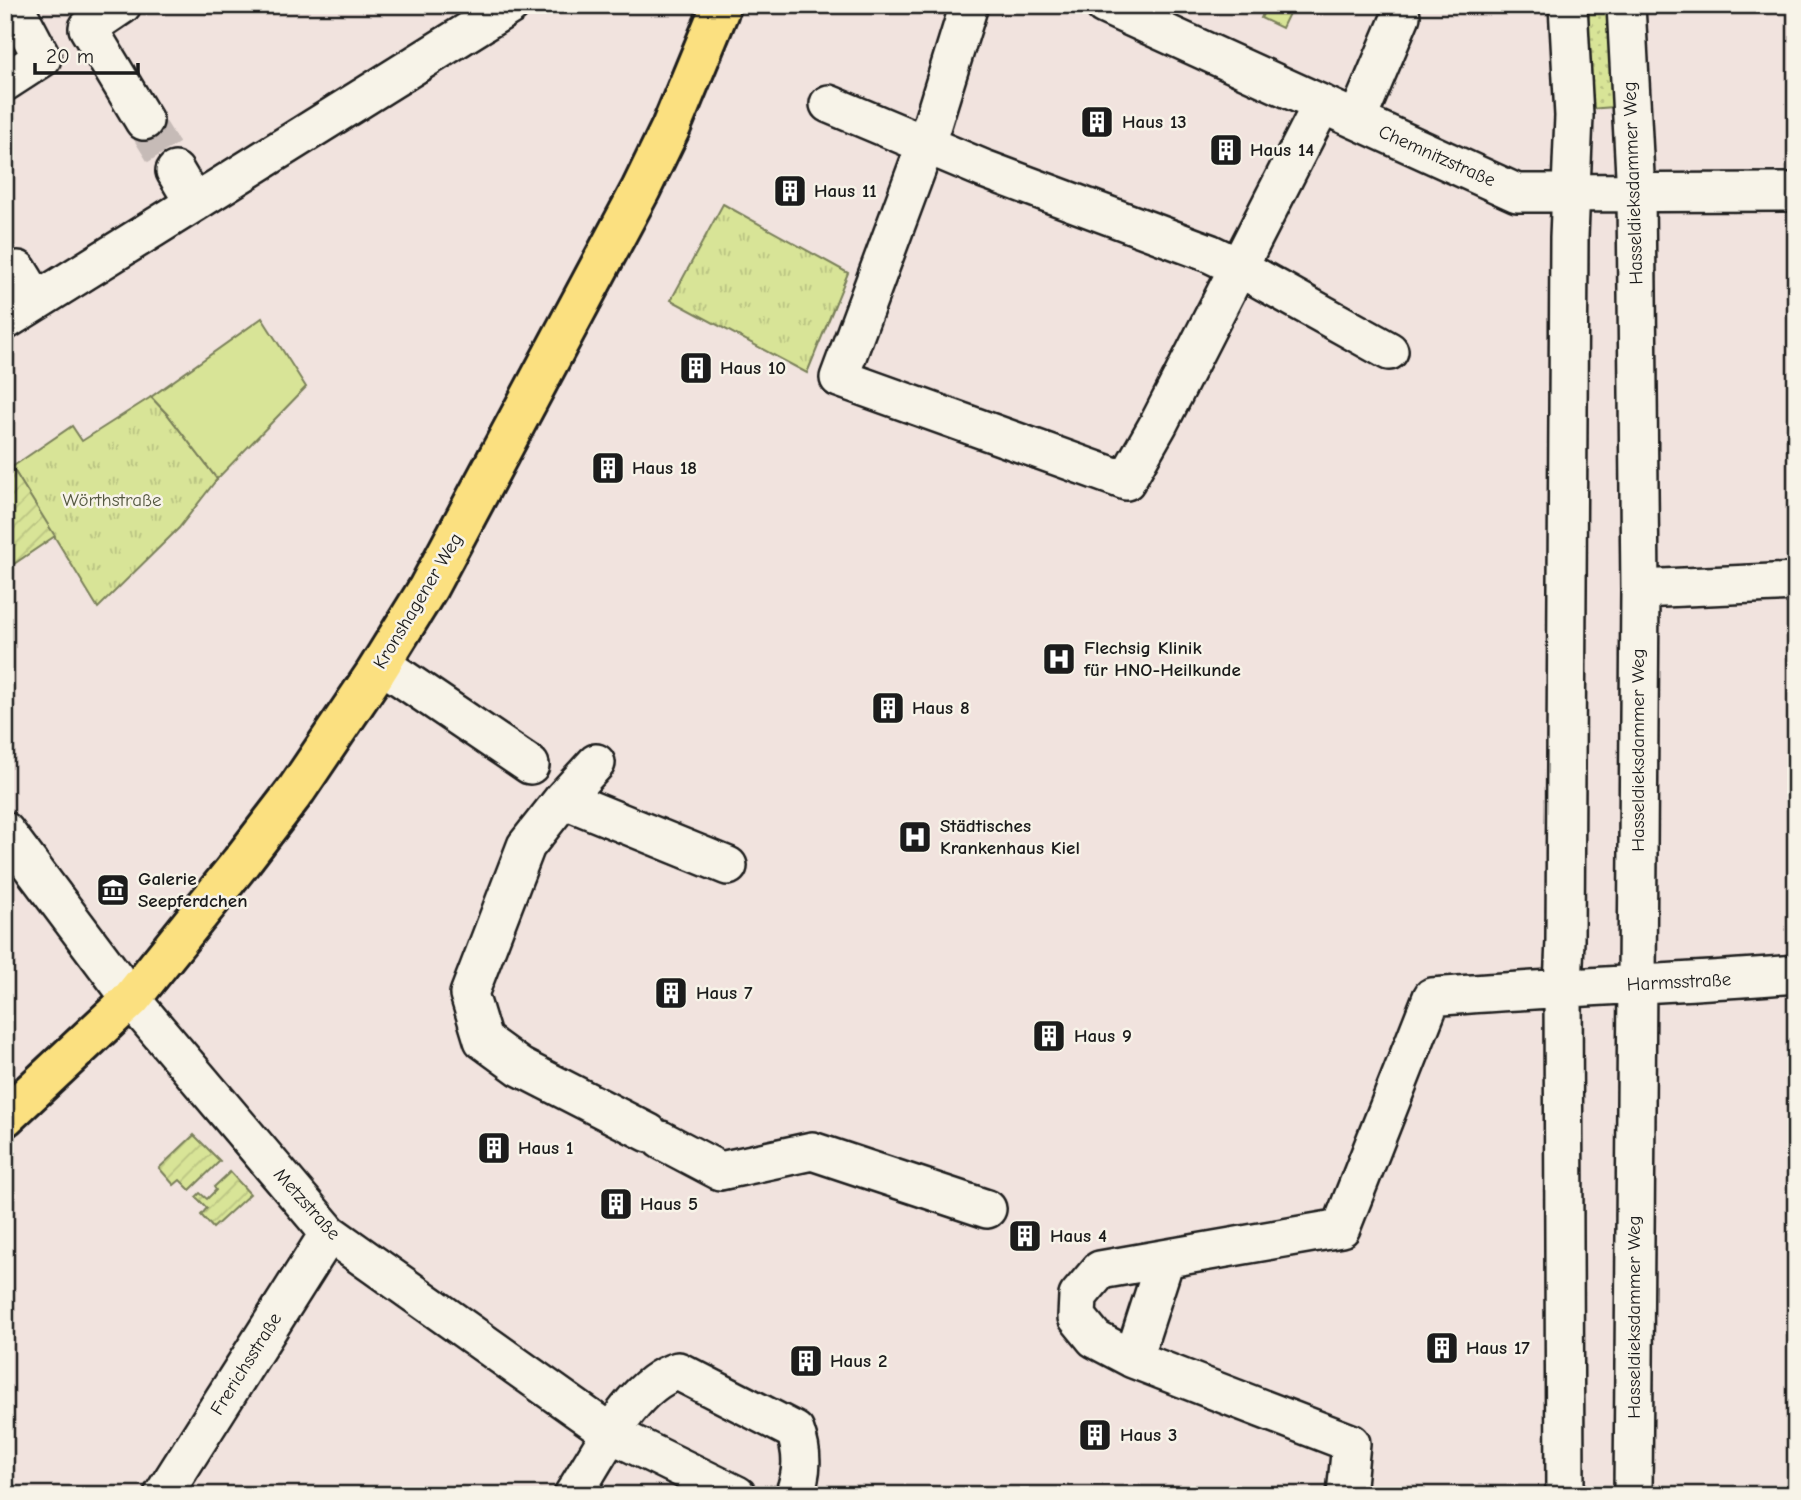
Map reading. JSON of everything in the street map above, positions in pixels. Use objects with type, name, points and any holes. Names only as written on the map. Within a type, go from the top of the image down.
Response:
[{"type":"main road","name":"Kronshagener Weg","points":[[5,1117],[131,999],[297,789],[381,664],[428,588],[635,200],[671,127],[722,7]]},
{"type":"street","points":[[5,82],[42,58],[14,5]]},
{"type":"street","points":[[122,5],[88,29],[144,121]]},
{"type":"street","points":[[5,321],[511,5]]},
{"type":"street","name":"Chemnitzstraße","points":[[1104,5],[1517,192],[1796,192]]},
{"type":"street","points":[[1565,1495],[1563,987],[1569,251],[1574,116],[1568,5]]},
{"type":"street","name":"Hasseldieksdammer Weg","points":[[1626,5],[1636,194],[1640,589],[1633,1495]]},
{"type":"street","points":[[971,10],[926,145],[839,379],[1126,481],[1159,423],[1322,104]]},
{"type":"street","points":[[1357,120],[1401,16]]},
{"type":"street","points":[[829,104],[926,145],[1209,253],[1389,351]]},
{"type":"street","points":[[175,171],[194,203]]},
{"type":"street","points":[[18,270],[37,301]]},
{"type":"street","points":[[1640,589],[1796,582]]},
{"type":"street","points":[[381,664],[530,765]]},
{"type":"street","points":[[596,763],[526,846],[469,994],[483,1040],[520,1067],[720,1171],[812,1151],[987,1209]]},
{"type":"street","points":[[563,799],[728,866]]},
{"type":"street","name":"Metzstraße","points":[[5,831],[131,999],[329,1233],[611,1434],[737,1495]]},
{"type":"street","name":"Harmsstraße","points":[[1165,1260],[1341,1228],[1432,997],[1796,974]]},
{"type":"street","name":"Frerichsstraße","points":[[163,1495],[329,1233]]},
{"type":"street","points":[[1133,1359],[1165,1260],[1100,1270],[1078,1296],[1077,1317],[1095,1339],[1133,1359],[1351,1443],[1346,1495]]},
{"type":"street","points":[[573,1495],[633,1402],[648,1385],[664,1374],[678,1371],[795,1431],[802,1449],[794,1495]]},
{"type":"green space","points":[[1231,5],[1293,5],[1282,28],[1261,18],[1263,14],[1247,7],[1245,12]]},
{"type":"green space","points":[[1584,5],[1606,5],[1614,107],[1589,109]]},
{"type":"green space","points":[[723,204],[848,273],[807,373],[671,300]]},
{"type":"green space","points":[[262,318],[306,387],[217,479],[151,397]]},
{"type":"green space","name":"Wörthstraße","points":[[151,397],[217,479],[179,528],[98,608],[12,467],[72,426],[82,441]]},
{"type":"green space","points":[[12,467],[55,536],[5,570],[5,472]]},
{"type":"green space","points":[[194,1135],[220,1161],[190,1190],[180,1180],[174,1185],[159,1168]]},
{"type":"green space","points":[[230,1172],[250,1194],[213,1228],[201,1215],[207,1208],[196,1197],[200,1193],[207,1199],[216,1190],[214,1187]]},
{"type":"tunnel","points":[[144,121],[175,171]]},
{"type":"place","name":"Haus 13","points":[[1097,122]]},
{"type":"place","name":"Haus 14","points":[[1226,150]]},
{"type":"place","name":"Haus 11","points":[[790,191]]},
{"type":"place","name":"Haus 10","points":[[696,368]]},
{"type":"place","name":"Haus 18","points":[[608,468]]},
{"type":"place","name":"Flechsig Klinik für HNO-Heilkunde","points":[[1059,659]]},
{"type":"place","name":"Haus 8","points":[[888,708]]},
{"type":"place","name":"Städtisches Krankenhaus Kiel","points":[[915,837]]},
{"type":"place","name":"Galerie Seepferdchen","points":[[113,890]]},
{"type":"place","name":"Haus 7","points":[[671,993]]},
{"type":"place","name":"Haus 9","points":[[1049,1036]]},
{"type":"place","name":"Haus 1","points":[[494,1148]]},
{"type":"place","name":"Haus 5","points":[[616,1204]]},
{"type":"place","name":"Haus 4","points":[[1025,1236]]},
{"type":"place","name":"Haus 17","points":[[1442,1348]]},
{"type":"place","name":"Haus 2","points":[[806,1361]]},
{"type":"place","name":"Haus 3","points":[[1095,1435]]}]
